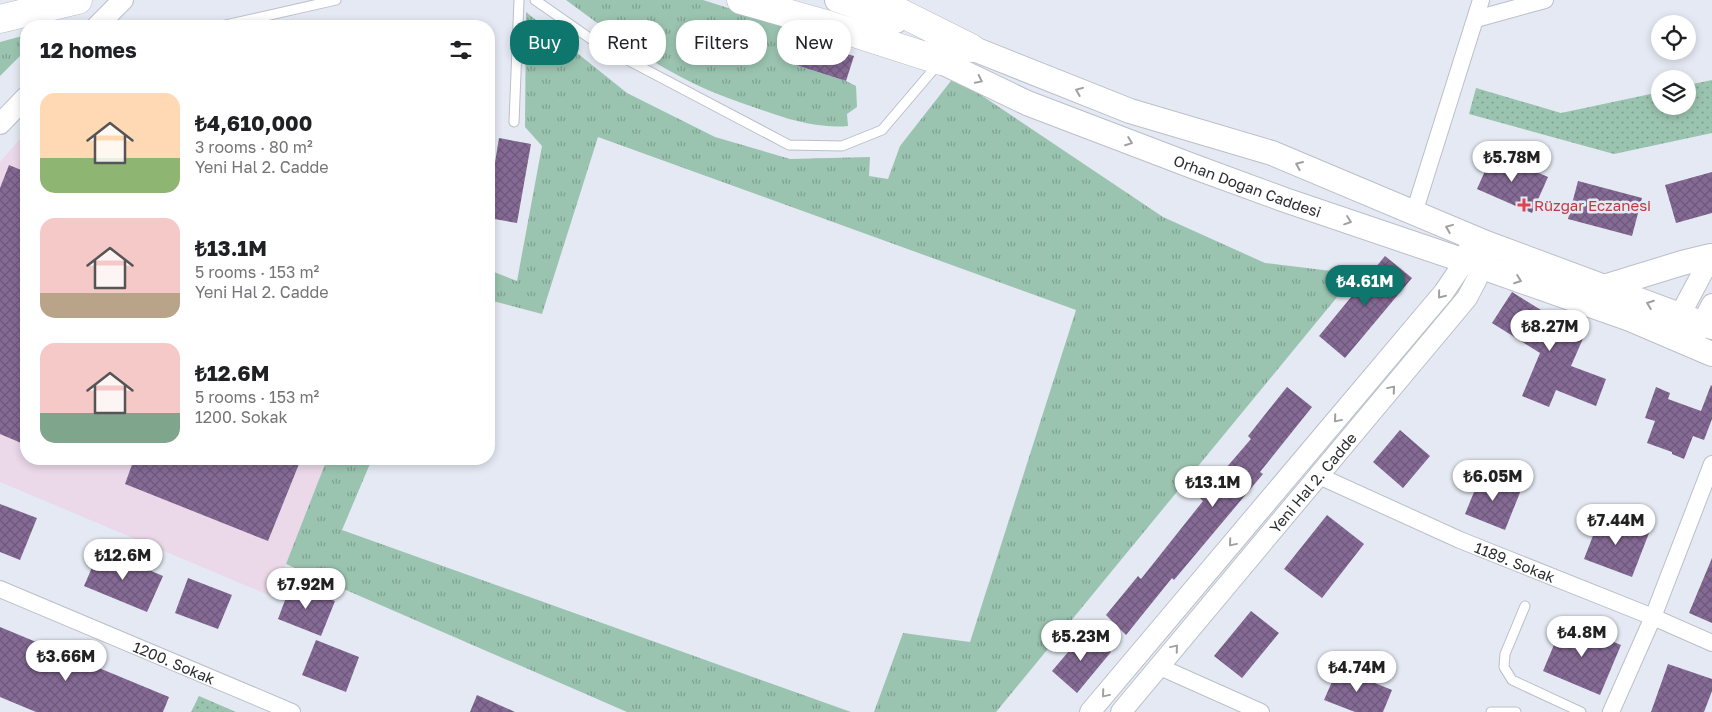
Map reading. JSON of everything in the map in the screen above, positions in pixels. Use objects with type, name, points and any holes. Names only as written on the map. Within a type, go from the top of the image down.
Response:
[{"type":"highway","points":[[0,19],[78,0]]},
{"type":"highway","points":[[741,0],[829,25],[941,61]]},
{"type":"highway","points":[[875,0],[971,48]]},
{"type":"main road","name":"Orhan Doğan Caddesi","points":[[789,0],[908,46],[1027,102],[1167,156],[1285,200],[1630,319],[1701,350]]},
{"type":"main road","points":[[837,0],[971,48],[1130,111],[1272,153],[1479,240],[1679,315],[1709,318]]},
{"type":"main road","points":[[1604,287],[1711,256]]},
{"type":"street","points":[[103,20],[123,0]]},
{"type":"street","points":[[1414,214],[1481,0]]},
{"type":"street","points":[[1476,19],[1545,0]]},
{"type":"street","points":[[0,124],[20,103]]},
{"type":"street","points":[[1090,712],[1444,292],[1474,264],[1479,240]]},
{"type":"street","points":[[1669,336],[1711,256]]},
{"type":"street","name":"Yeni Hal 2. Cadde","points":[[1121,712],[1467,298],[1475,284],[1474,264]]},
{"type":"street","points":[[1701,350],[1709,318]]},
{"type":"street","points":[[1611,712],[1653,617],[1712,464]]},
{"type":"street","name":"1189. Sokak","points":[[1319,476],[1460,540],[1653,617],[1712,643]]},
{"type":"street","name":"1200. Sokak","points":[[0,589],[292,712]]},
{"type":"street","points":[[1160,667],[1261,712]]},
{"type":"lane","points":[[248,20],[336,0]]},
{"type":"lane","points":[[514,122],[519,0]]},
{"type":"lane","points":[[535,0],[601,46],[789,145],[842,146],[882,130],[941,61]]},
{"type":"lane","points":[[1524,606],[1505,654],[1504,667],[1512,680],[1581,712]]},
{"type":"lane","points":[[1491,712],[1516,712]]},
{"type":"shaded area","points":[[20,139],[20,465],[325,465],[286,564],[271,596],[0,482],[0,162]]},
{"type":"green space","points":[[566,0],[703,0],[765,20],[676,20],[676,65],[767,65],[767,21],[777,24],[777,65],[796,65],[856,86],[857,107],[847,114],[848,126],[837,127],[814,125],[769,113],[719,95],[659,65],[666,65],[666,20],[593,20]]},
{"type":"green space","points":[[526,12],[536,20],[526,20]]},
{"type":"green space","points":[[20,37],[20,56],[0,76],[0,42]]},
{"type":"green space","points":[[579,55],[589,63],[589,65],[592,65],[627,93],[715,137],[790,159],[870,157],[869,176],[888,179],[900,146],[954,77],[1163,217],[1265,263],[1356,274],[996,712],[874,712],[903,633],[970,642],[1076,310],[598,137],[542,314],[495,302],[495,272],[517,281],[542,146],[525,127],[526,65],[579,65]]},
{"type":"green space","points":[[1712,80],[1712,133],[1614,154],[1469,114],[1476,88],[1561,113],[1651,94],[1651,115],[1696,115],[1696,83]]},
{"type":"green space","points":[[325,465],[369,465],[342,530],[851,712],[627,712],[286,564]]},
{"type":"green space","points":[[199,696],[236,712],[191,712]]},
{"type":"building","points":[[851,55],[854,56],[846,81],[796,65],[851,65]]},
{"type":"building","points":[[499,138],[531,144],[517,223],[495,219],[495,162]]},
{"type":"building","points":[[1493,153],[1548,177],[1532,213],[1477,189]]},
{"type":"building","points":[[9,165],[20,170],[20,442],[0,434],[0,188]]},
{"type":"building","points":[[1712,172],[1712,213],[1676,223],[1665,185]]},
{"type":"building","points":[[1578,181],[1642,198],[1632,236],[1568,219]]},
{"type":"building","points":[[1385,256],[1412,278],[1345,358],[1319,336]]},
{"type":"building","points":[[1512,292],[1557,320],[1559,315],[1588,327],[1571,366],[1606,379],[1596,406],[1556,390],[1549,407],[1522,396],[1540,353],[1492,323]]},
{"type":"building","points":[[1711,385],[1712,419],[1704,440],[1693,436],[1684,459],[1672,454],[1672,452],[1647,443],[1655,421],[1645,418],[1656,387],[1670,393],[1668,399],[1701,411]]},
{"type":"building","points":[[1287,387],[1312,407],[1260,472],[1263,474],[1174,580],[1172,578],[1126,635],[1106,615],[1138,576],[1141,579],[1203,501],[1200,498],[1251,439],[1248,436]]},
{"type":"building","points":[[1400,430],[1430,456],[1403,488],[1373,462]]},
{"type":"building","points":[[132,465],[299,465],[268,541],[125,484]]},
{"type":"building","points":[[1481,475],[1521,490],[1505,530],[1465,514]]},
{"type":"building","points":[[0,504],[37,518],[20,560],[0,552]]},
{"type":"building","points":[[1327,515],[1364,544],[1322,598],[1284,569]]},
{"type":"building","points":[[1601,515],[1649,533],[1632,577],[1584,559]]},
{"type":"building","points":[[100,549],[163,576],[147,612],[84,586]]},
{"type":"building","points":[[1712,558],[1712,623],[1689,613]]},
{"type":"building","points":[[188,578],[232,595],[218,629],[175,613]]},
{"type":"building","points":[[291,584],[335,601],[321,636],[278,619]]},
{"type":"building","points":[[1251,611],[1279,633],[1242,678],[1214,656]]},
{"type":"building","points":[[1564,621],[1621,645],[1600,695],[1543,671]]},
{"type":"building","points":[[0,627],[169,697],[163,712],[36,712],[0,697]]},
{"type":"building","points":[[1086,631],[1111,652],[1077,693],[1052,671]]},
{"type":"building","points":[[316,640],[359,657],[346,692],[302,675]]},
{"type":"building","points":[[1668,664],[1712,679],[1712,691],[1704,712],[1651,712]]},
{"type":"building","points":[[1338,668],[1392,690],[1383,712],[1355,712],[1324,700]]},
{"type":"building","points":[[477,695],[515,712],[470,712]]},
{"type":"place","name":"Rüzgar Eczanesi","points":[[1524,205]]}]
